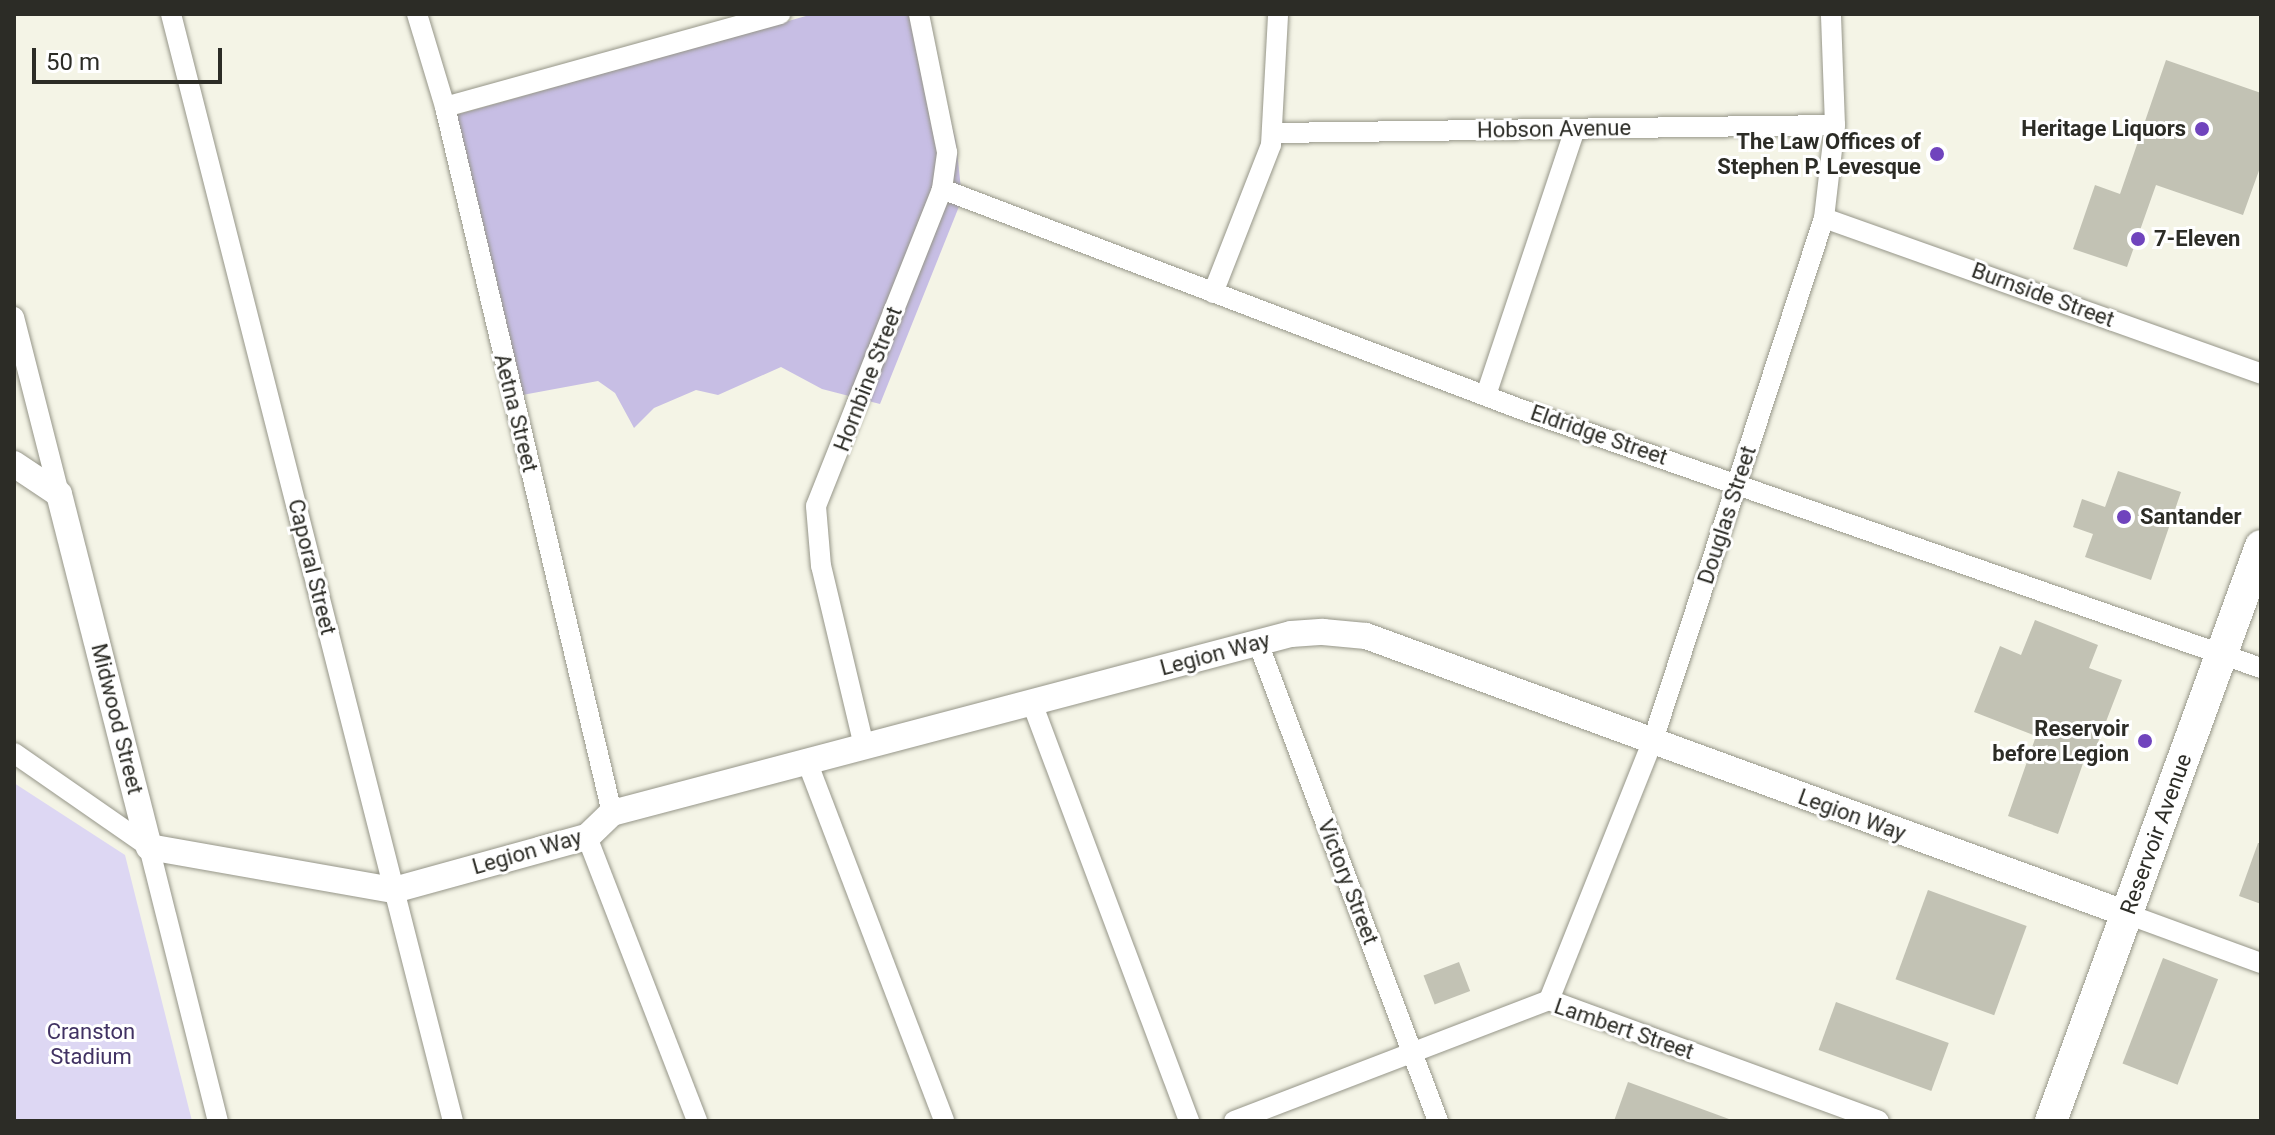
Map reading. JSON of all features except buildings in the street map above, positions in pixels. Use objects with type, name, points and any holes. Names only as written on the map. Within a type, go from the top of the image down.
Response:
[{"type":"main road","name":"Reservoir Avenue","points":[[2051,1121],[2261,546]]},
{"type":"street","name":"Caporal Street","points":[[171,14],[453,1121]]},
{"type":"street","name":"Aetna Street","points":[[417,14],[445,107],[612,813]]},
{"type":"street","points":[[445,107],[780,14]]},
{"type":"street","name":"Hornbine Street","points":[[864,746],[821,566],[816,506],[942,189],[947,152],[919,14]]},
{"type":"street","points":[[1213,293],[1274,133],[1278,14]]},
{"type":"street","name":"Douglas Street","points":[[1549,1000],[1652,743],[1824,218],[1835,125],[1831,14]]},
{"type":"street","name":"Hobson Avenue","points":[[1274,133],[1835,125]]},
{"type":"street","points":[[1486,395],[1575,129]]},
{"type":"street","name":"Eldridge Street","points":[[942,189],[1486,395],[2261,668]]},
{"type":"street","name":"Burnside Street","points":[[1824,218],[2261,374]]},
{"type":"street","name":"Midwood Street","points":[[14,317],[218,1121]]},
{"type":"street","points":[[14,464],[59,494]]},
{"type":"street","name":"Legion Way","points":[[149,847],[394,890],[587,837],[612,813],[808,764],[864,746],[1258,643],[1323,632],[1366,636],[2261,963]]},
{"type":"street","name":"Victory Street","points":[[1258,643],[1438,1121]]},
{"type":"street","points":[[1032,703],[1189,1121]]},
{"type":"street","points":[[14,753],[149,847]]},
{"type":"street","points":[[808,764],[944,1121]]},
{"type":"street","points":[[587,837],[697,1121]]},
{"type":"street","name":"Lambert Street","points":[[1234,1121],[1549,1000],[1879,1121]]},
{"type":"green space","name":"Cranston Stadium","points":[[14,783],[125,855],[192,1121],[14,1121]]},
{"type":"shaded area","points":[[813,14],[923,14],[956,141],[962,199],[880,404],[822,389],[781,367],[718,395],[696,390],[654,408],[634,428],[615,393],[598,381],[517,396],[445,118]]},
{"type":"place","name":"Heritage Liquors","points":[[2202,129]]},
{"type":"place","name":"The Law Offices of Stephen P. Levesque","points":[[1937,154]]},
{"type":"place","name":"7-Eleven","points":[[2138,239]]},
{"type":"place","name":"Santander","points":[[2124,517]]},
{"type":"place","name":"Reservoir before Legion","points":[[2145,741]]}]
